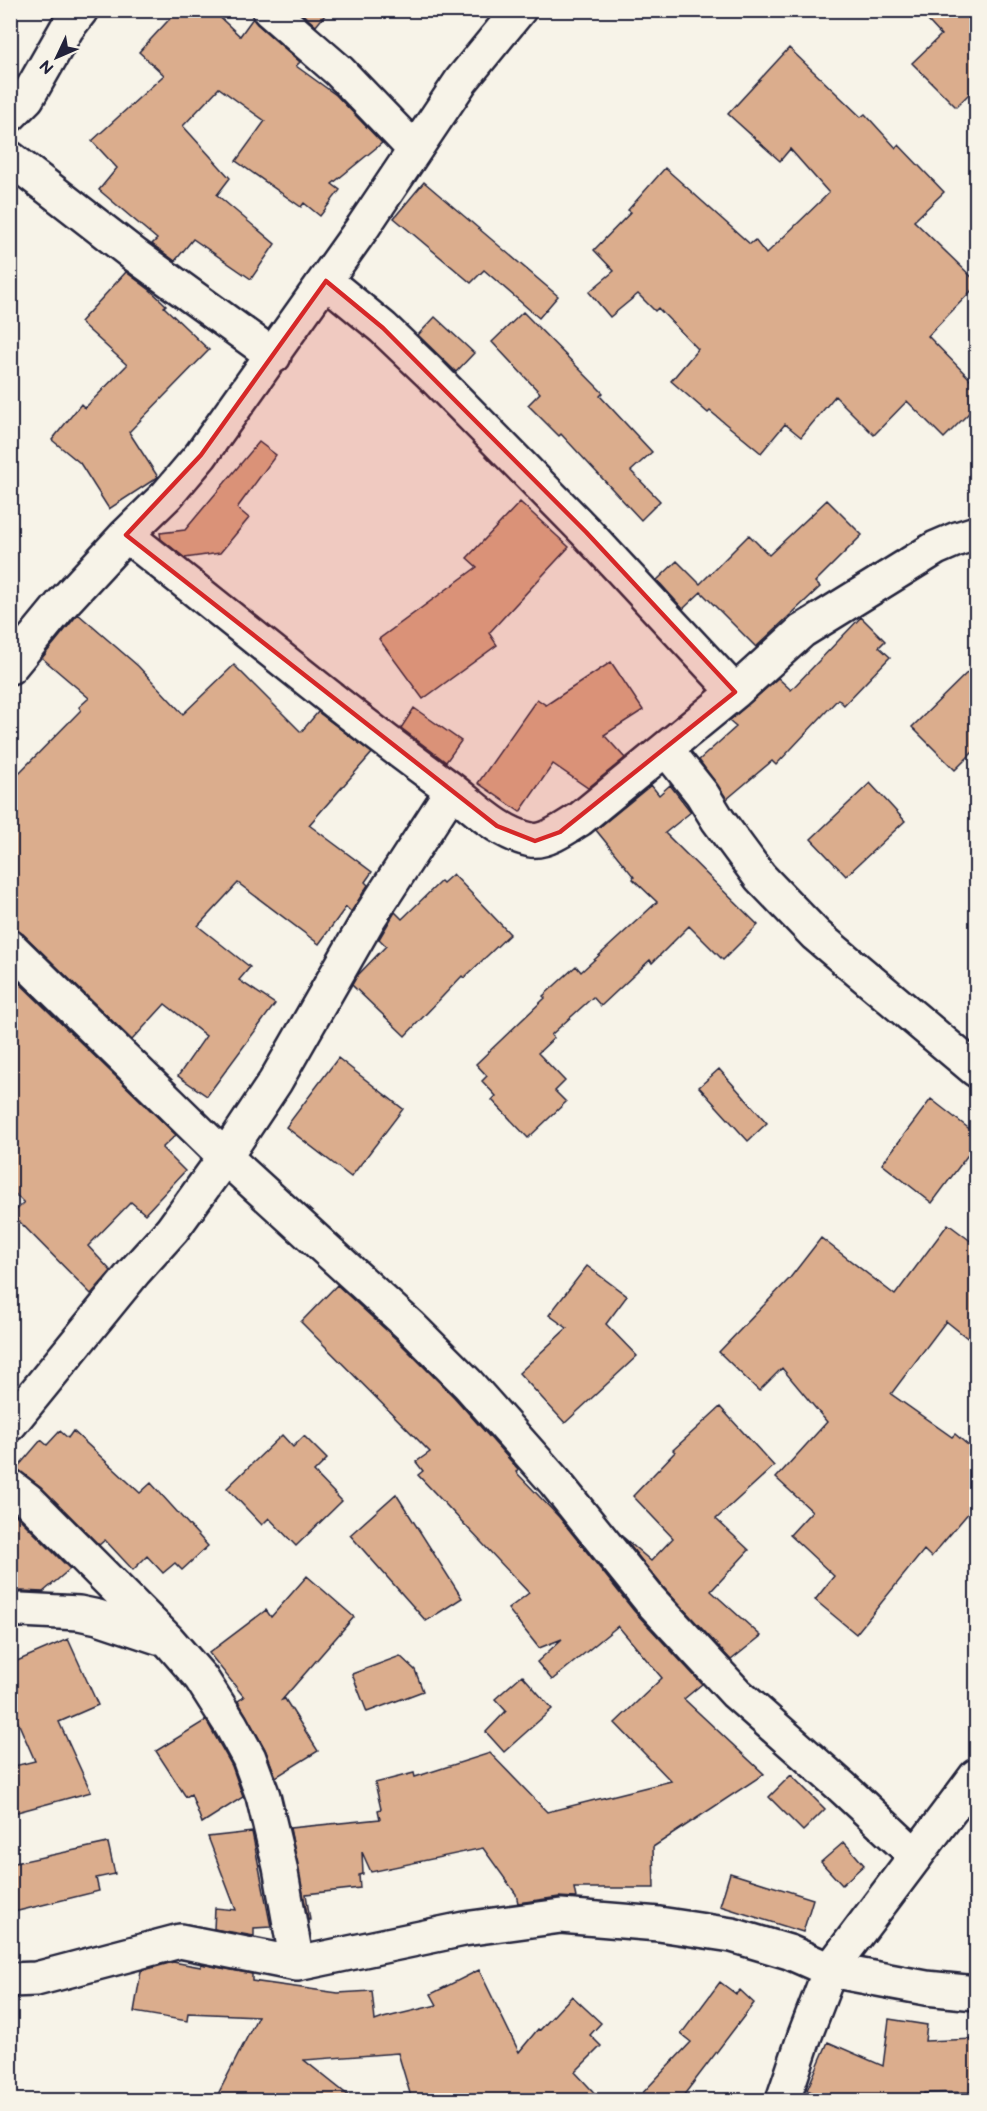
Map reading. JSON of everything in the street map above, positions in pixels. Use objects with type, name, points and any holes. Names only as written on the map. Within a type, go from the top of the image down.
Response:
[{"type":"street","points":[[10,115],[27,98],[67,28],[81,10]]},
{"type":"street","points":[[269,10],[339,72],[414,149]]},
{"type":"street","points":[[10,667],[61,605],[167,495],[201,455],[274,356],[461,81],[519,10]]},
{"type":"street","points":[[10,159],[136,256],[274,356]]},
{"type":"street","points":[[326,281],[383,328],[429,372],[586,532],[735,692]]},
{"type":"street","points":[[126,535],[372,732],[497,826],[517,837],[535,841],[560,832],[580,819],[735,692],[802,631],[936,548],[957,538],[976,534]]},
{"type":"street","points":[[666,748],[702,794],[760,878],[816,935],[976,1070]]},
{"type":"street","points":[[10,1424],[134,1272],[172,1230],[225,1157],[275,1082],[369,918],[452,790]]},
{"type":"street","points":[[10,947],[225,1157],[410,1326],[468,1384],[541,1466],[649,1599],[736,1693],[916,1856]]},
{"type":"street","points":[[10,1486],[28,1500],[168,1640],[201,1678],[231,1725],[249,1758],[263,1796],[280,1867],[297,1964]]},
{"type":"street","points":[[21,1610],[98,1617],[168,1640]]},
{"type":"street","points":[[783,2100],[830,1970],[976,1776]]},
{"type":"street","points":[[10,1980],[36,1979],[180,1941],[297,1964],[464,1929],[561,1916],[659,1924],[732,1935],[789,1952],[830,1970],[926,1988],[976,1993]]},
{"type":"highlighted area","points":[[326,281],[383,328],[586,532],[735,692],[560,832],[535,841],[497,826],[126,535],[201,455]]},
{"type":"building","points":[[178,10],[212,10],[240,36],[253,18],[300,62],[296,66],[336,95],[382,143],[332,184],[340,190],[320,216],[304,203],[301,207],[236,161],[265,121],[219,88],[183,126],[230,178],[217,195],[275,244],[251,279],[193,239],[175,261],[152,244],[157,239],[99,190],[117,168],[92,141],[164,75],[139,52]]},
{"type":"building","points":[[298,10],[329,10],[316,26]]},
{"type":"building","points":[[918,10],[976,10],[976,87],[956,107],[912,63],[941,35]]},
{"type":"building","points":[[789,48],[861,117],[865,114],[896,148],[899,145],[944,192],[914,221],[976,281],[976,286],[928,336],[976,385],[976,406],[944,438],[907,401],[874,435],[835,396],[801,437],[785,424],[761,453],[710,411],[708,413],[671,381],[698,349],[658,308],[655,311],[638,294],[610,317],[589,292],[614,271],[594,250],[631,212],[628,210],[665,168],[750,244],[755,240],[766,254],[829,193],[790,149],[780,161],[728,114]]},
{"type":"building","points":[[424,182],[558,296],[539,318],[484,270],[471,283],[394,218]]},
{"type":"building","points":[[126,272],[166,305],[164,307],[209,350],[129,432],[158,477],[109,509],[80,463],[52,440],[81,404],[85,408],[127,365],[80,322]]},
{"type":"building","points":[[523,312],[603,393],[600,396],[652,452],[631,471],[660,501],[641,520],[561,434],[559,436],[528,405],[540,393],[492,342]]},
{"type":"building","points":[[435,317],[474,353],[456,372],[418,335]]},
{"type":"building","points":[[259,442],[276,455],[237,508],[249,518],[220,553],[185,558],[161,539],[160,533],[185,530]]},
{"type":"building","points":[[827,500],[862,535],[815,582],[820,587],[756,647],[701,592],[683,609],[657,580],[677,561],[700,584],[749,535],[769,555]]},
{"type":"building","points":[[520,502],[569,547],[489,633],[497,645],[423,699],[379,639],[477,567],[467,558]]},
{"type":"building","points":[[78,614],[138,666],[183,714],[234,665],[301,732],[318,712],[372,753],[309,825],[372,872],[365,882],[368,885],[351,912],[346,907],[319,944],[238,883],[198,926],[250,967],[239,980],[275,1004],[207,1096],[178,1076],[206,1036],[165,1004],[132,1040],[23,934],[10,929],[10,782],[81,710],[79,707],[89,698],[42,658]]},
{"type":"building","points":[[861,617],[885,641],[879,647],[890,657],[844,705],[838,699],[776,765],[772,761],[727,799],[699,760],[736,727],[729,721],[778,678],[791,690]]},
{"type":"building","points":[[611,662],[643,710],[604,735],[625,758],[588,788],[553,764],[520,812],[478,783],[537,699],[546,705]]},
{"type":"building","points":[[976,664],[976,749],[955,770],[912,727]]},
{"type":"building","points":[[414,708],[461,741],[446,762],[401,728]]},
{"type":"building","points":[[870,783],[905,821],[846,876],[811,839]]},
{"type":"building","points":[[651,785],[659,795],[670,785],[691,812],[665,833],[758,925],[723,960],[689,926],[652,963],[650,960],[601,1006],[593,997],[551,1035],[554,1038],[538,1053],[565,1081],[555,1091],[566,1102],[528,1138],[492,1100],[496,1096],[482,1081],[487,1076],[476,1064],[576,966],[581,972],[657,902],[633,879],[634,877],[596,830]]},
{"type":"building","points":[[453,874],[510,934],[464,978],[462,976],[405,1036],[352,985],[357,976],[386,946],[379,939],[395,912],[402,919],[441,881],[443,883]]},
{"type":"building","points":[[10,974],[176,1135],[162,1148],[185,1171],[145,1214],[131,1202],[88,1246],[111,1271],[91,1294],[12,1214],[24,1203],[10,1189]]},
{"type":"building","points":[[338,1058],[403,1109],[351,1177],[286,1127]]},
{"type":"building","points":[[719,1069],[767,1123],[748,1141],[699,1087]]},
{"type":"building","points":[[931,1099],[976,1134],[976,1144],[932,1203],[882,1164]]},
{"type":"building","points":[[948,1224],[976,1245],[976,1345],[946,1321],[891,1394],[952,1437],[955,1434],[976,1452],[976,1504],[931,1557],[924,1550],[856,1634],[815,1600],[834,1576],[790,1535],[812,1511],[776,1478],[827,1422],[782,1368],[759,1391],[719,1352],[790,1278],[821,1238],[895,1295]]},
{"type":"building","points":[[587,1266],[627,1296],[606,1324],[637,1356],[565,1423],[519,1373],[567,1328],[549,1315]]},
{"type":"building","points":[[337,1285],[454,1397],[518,1469],[516,1472],[559,1517],[634,1611],[702,1684],[684,1699],[764,1774],[653,1847],[654,1888],[574,1888],[576,1898],[559,1897],[518,1903],[516,1894],[483,1848],[371,1872],[362,1852],[363,1874],[359,1875],[360,1888],[306,1894],[310,1920],[308,1920],[290,1828],[380,1819],[378,1810],[381,1809],[375,1783],[414,1773],[415,1777],[490,1753],[547,1812],[671,1781],[615,1723],[662,1678],[618,1626],[552,1680],[537,1662],[562,1639],[539,1648],[508,1609],[529,1593],[418,1475],[423,1471],[416,1462],[430,1452],[301,1322]]},
{"type":"building","points":[[720,1407],[774,1466],[716,1519],[749,1550],[711,1591],[761,1636],[731,1660],[663,1587],[623,1537],[651,1561],[673,1538],[633,1496],[675,1452],[673,1450]]},
{"type":"building","points":[[60,1431],[68,1438],[73,1431],[140,1493],[151,1483],[208,1546],[182,1570],[175,1563],[163,1573],[147,1556],[133,1570],[105,1540],[99,1545],[41,1487],[16,1469],[41,1440],[47,1445]]},
{"type":"building","points":[[282,1435],[293,1447],[304,1436],[327,1459],[314,1472],[342,1501],[296,1546],[269,1518],[262,1525],[227,1488]]},
{"type":"building","points":[[396,1494],[462,1598],[426,1621],[350,1535]]},
{"type":"building","points":[[13,1512],[70,1569],[43,1592],[21,1591],[10,1595],[10,1514]]},
{"type":"building","points":[[307,1576],[354,1617],[282,1700],[285,1699],[318,1751],[276,1777],[265,1749],[238,1701],[244,1697],[209,1653],[266,1610],[271,1617]]},
{"type":"building","points":[[68,1639],[98,1705],[59,1722],[91,1792],[10,1814],[10,1767],[35,1761],[10,1704],[10,1664]]},
{"type":"building","points":[[400,1656],[415,1670],[423,1691],[367,1712],[352,1674]]},
{"type":"building","points":[[522,1675],[552,1709],[504,1752],[486,1732],[506,1711],[495,1699]]},
{"type":"building","points":[[206,1720],[232,1766],[243,1797],[202,1823],[191,1794],[186,1797],[156,1751]]},
{"type":"building","points":[[791,1775],[825,1809],[803,1831],[769,1797]]},
{"type":"building","points":[[252,1832],[271,1927],[254,1928],[254,1936],[214,1929],[215,1908],[236,1910],[208,1837]]},
{"type":"building","points":[[844,1842],[864,1865],[842,1885],[821,1862]]},
{"type":"building","points":[[108,1843],[115,1874],[96,1878],[99,1891],[10,1913],[10,1864]]},
{"type":"building","points":[[730,1873],[813,1899],[803,1932],[720,1906]]},
{"type":"building","points":[[173,1962],[201,1967],[201,1964],[252,1974],[252,1981],[338,1993],[372,1991],[375,2021],[437,2005],[431,1994],[479,1970],[519,2052],[538,2029],[540,2030],[572,1996],[601,2023],[590,2035],[601,2046],[575,2072],[601,2100],[412,2100],[398,2053],[304,2060],[354,2100],[215,2100],[258,2016],[188,2013],[187,2021],[134,2012],[141,1971]]},
{"type":"building","points":[[720,1982],[736,1994],[740,1990],[754,2003],[680,2100],[636,2100],[691,2042],[681,2034]]},
{"type":"building","points":[[889,2019],[927,2025],[925,2041],[976,2039],[976,2092],[924,2093],[923,2100],[830,2100],[807,2090],[828,2042],[883,2066]]}]
